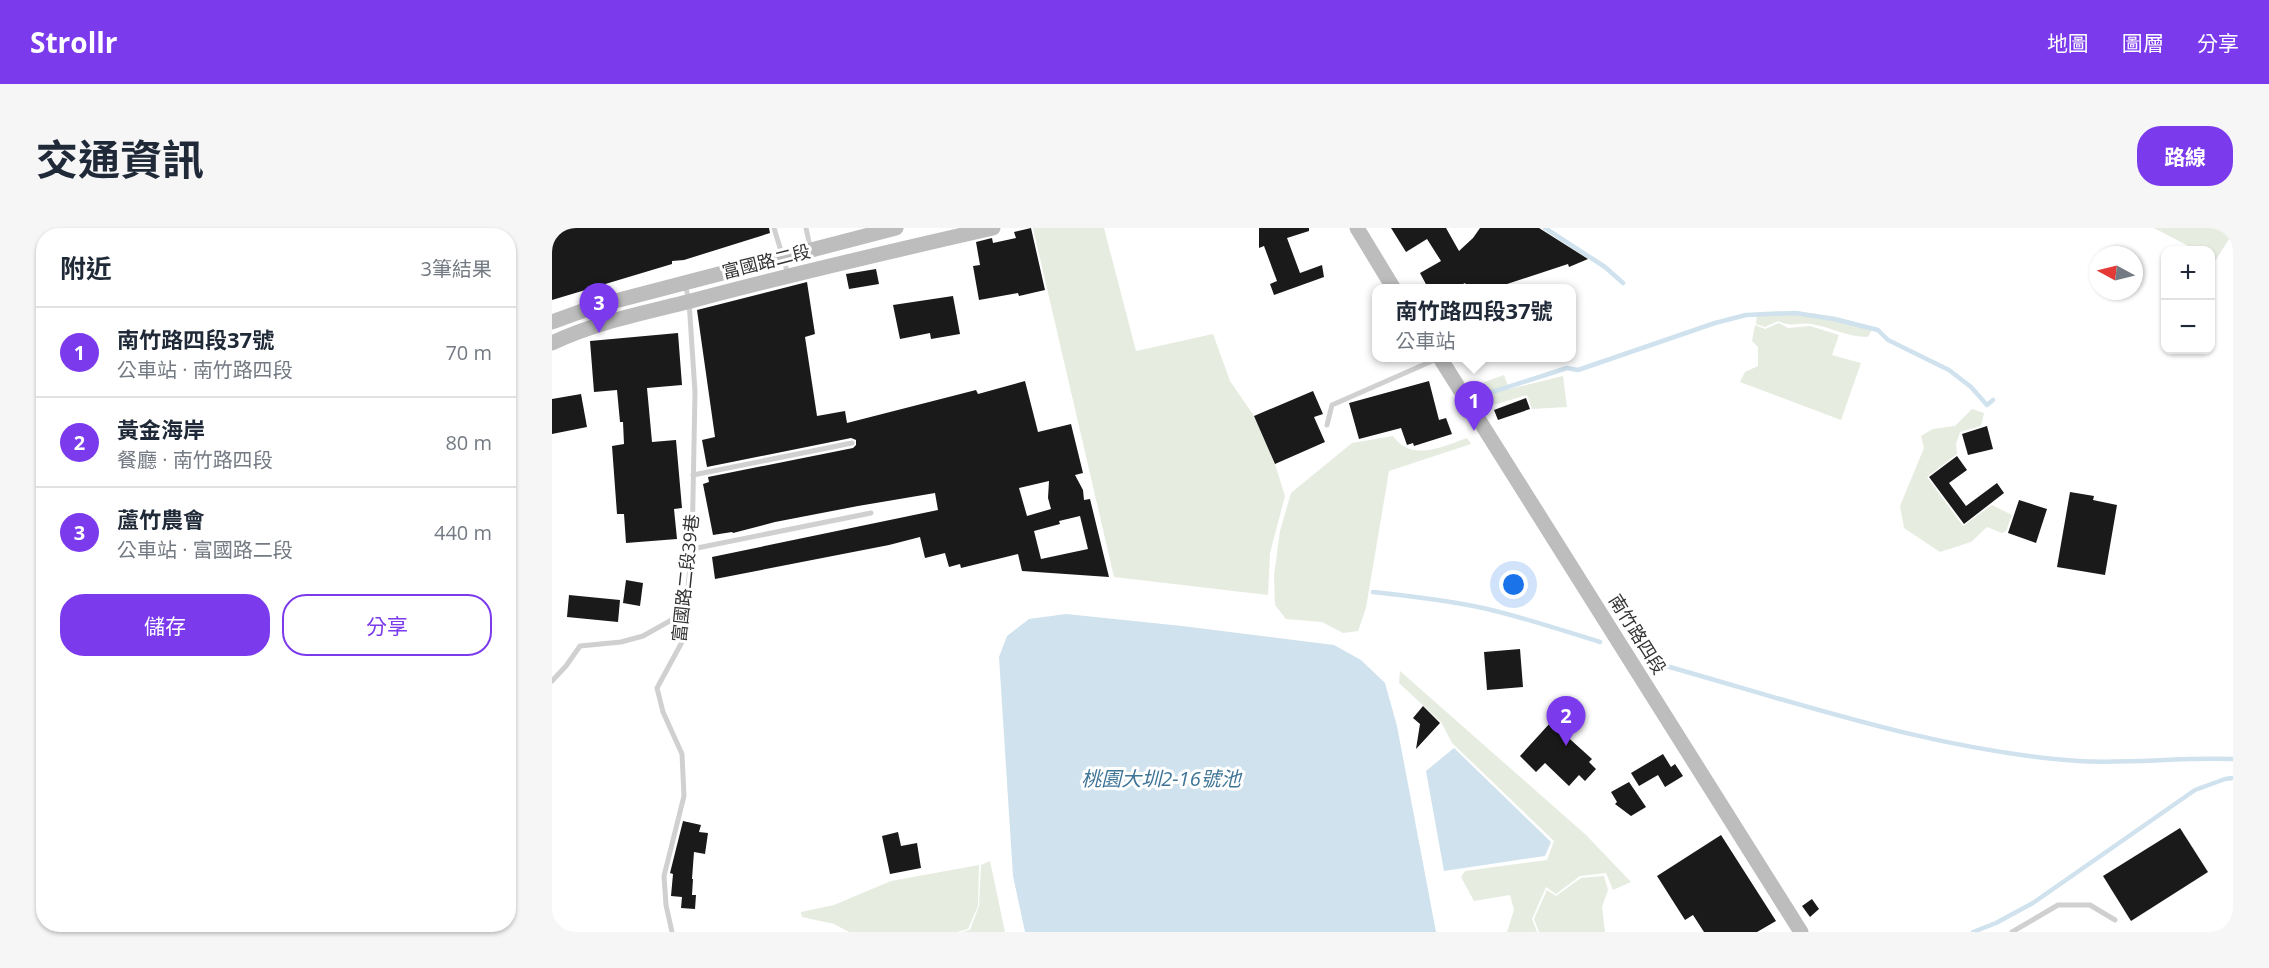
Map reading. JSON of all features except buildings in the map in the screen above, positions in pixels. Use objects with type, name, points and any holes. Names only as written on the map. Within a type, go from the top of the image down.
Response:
[{"type":"street","name":"富國路二段","points":[[552,322],[596,306],[896,228]]},
{"type":"street","name":"富國路二段","points":[[552,343],[569,335],[629,316],[788,274],[993,228]]},
{"type":"street","points":[[1357,228],[1392,284]]},
{"type":"street","name":"南竹路四段","points":[[1443,362],[1801,932]]},
{"type":"lane","points":[[774,228],[788,274]]},
{"type":"lane","points":[[806,228],[811,249]]},
{"type":"lane","name":"富國路二段39巷","points":[[672,932],[666,905],[664,876],[684,796],[682,754],[663,712],[657,688],[682,642],[692,549],[695,392],[689,301],[684,282]]},
{"type":"lane","points":[[1327,425],[1332,405],[1429,362]]},
{"type":"lane","points":[[693,475],[852,443]]},
{"type":"lane","points":[[692,549],[871,513]]},
{"type":"lane","points":[[552,681],[580,646],[621,642],[644,636],[684,613]]},
{"type":"lane","points":[[2012,932],[2058,906],[2090,905],[2115,920]]},
{"type":"shaded area","points":[[1033,228],[1104,228],[1136,351],[1213,334],[1230,381],[1254,416],[1275,464],[1285,496],[1270,553],[1268,595],[1114,577]]},
{"type":"shaded area","points":[[2154,228],[2232,228],[2233,233],[2215,261],[2215,246],[2188,246]]},
{"type":"shaded area","points":[[1796,311],[1837,317],[1873,327],[1868,337],[1811,324],[1791,324],[1778,321],[1765,327],[1756,324],[1757,312]]},
{"type":"shaded area","points":[[1779,323],[1788,328],[1810,326],[1839,335],[1832,355],[1861,363],[1841,420],[1740,382],[1745,372],[1758,366],[1758,347],[1752,341],[1755,325],[1765,329]]},
{"type":"shaded area","points":[[1504,375],[1509,389],[1563,376],[1567,407],[1532,409],[1527,395],[1490,406],[1476,385]]},
{"type":"shaded area","points":[[1972,409],[1984,413],[1981,426],[1960,432],[1956,444],[1957,454],[1927,477],[1963,526],[1992,505],[2012,515],[2006,531],[2002,533],[1987,527],[1971,542],[1940,552],[1904,528],[1900,506],[1924,448],[1921,436],[1933,429],[1955,426]]},
{"type":"shaded area","points":[[1393,436],[1400,444],[1409,449],[1418,450],[1437,448],[1467,438],[1471,444],[1389,471],[1366,608],[1358,631],[1343,633],[1322,622],[1286,619],[1275,605],[1274,576],[1280,531],[1291,493],[1352,443]]},
{"type":"shaded area","points":[[1400,671],[1586,835],[1631,882],[1613,890],[1606,873],[1580,876],[1556,894],[1546,887],[1532,919],[1537,932],[1507,932],[1514,910],[1510,895],[1474,901],[1461,877],[1465,871],[1547,860],[1554,841],[1452,743],[1441,722],[1399,683]]},
{"type":"shaded area","points":[[990,861],[1005,932],[962,932],[970,930],[979,906],[981,865]]},
{"type":"shaded area","points":[[979,865],[978,906],[968,929],[957,932],[849,932],[834,924],[802,917],[801,912],[834,905],[891,881]]},
{"type":"shaded area","points":[[1604,876],[1608,890],[1602,907],[1605,932],[1539,932],[1534,919],[1547,890],[1556,896],[1581,878]]},
{"type":"water","name":"桃園大圳2-16號池","points":[[1066,614],[1334,645],[1361,660],[1385,683],[1397,726],[1436,932],[1025,932],[1013,876],[999,657],[1007,636],[1029,619]]},
{"type":"water","points":[[1454,748],[1551,842],[1545,856],[1444,871],[1426,771]]},
{"type":"waterway","points":[[1545,228],[1605,267],[1623,283]]},
{"type":"waterway","points":[[1483,395],[1567,368],[1578,370],[1715,323],[1746,315],[1795,313],[1834,319],[1878,330],[1888,340],[1949,370],[1971,387],[1987,405],[1993,400]]},
{"type":"waterway","points":[[1373,592],[1442,600],[1483,608],[1600,642]]},
{"type":"waterway","points":[[1650,657],[1663,660],[1666,666],[1819,710],[1921,737],[1973,747],[2025,756],[2078,761],[2233,759]]},
{"type":"waterway","points":[[1973,932],[1996,923],[2033,903],[2195,790],[2233,778]]},
{"type":"place","name":"蘆竹農會","points":[[599,333]]},
{"type":"place","name":"南竹路四段37號","points":[[1474,431]]},
{"type":"place","name":"黃金海岸","points":[[1566,746]]}]
